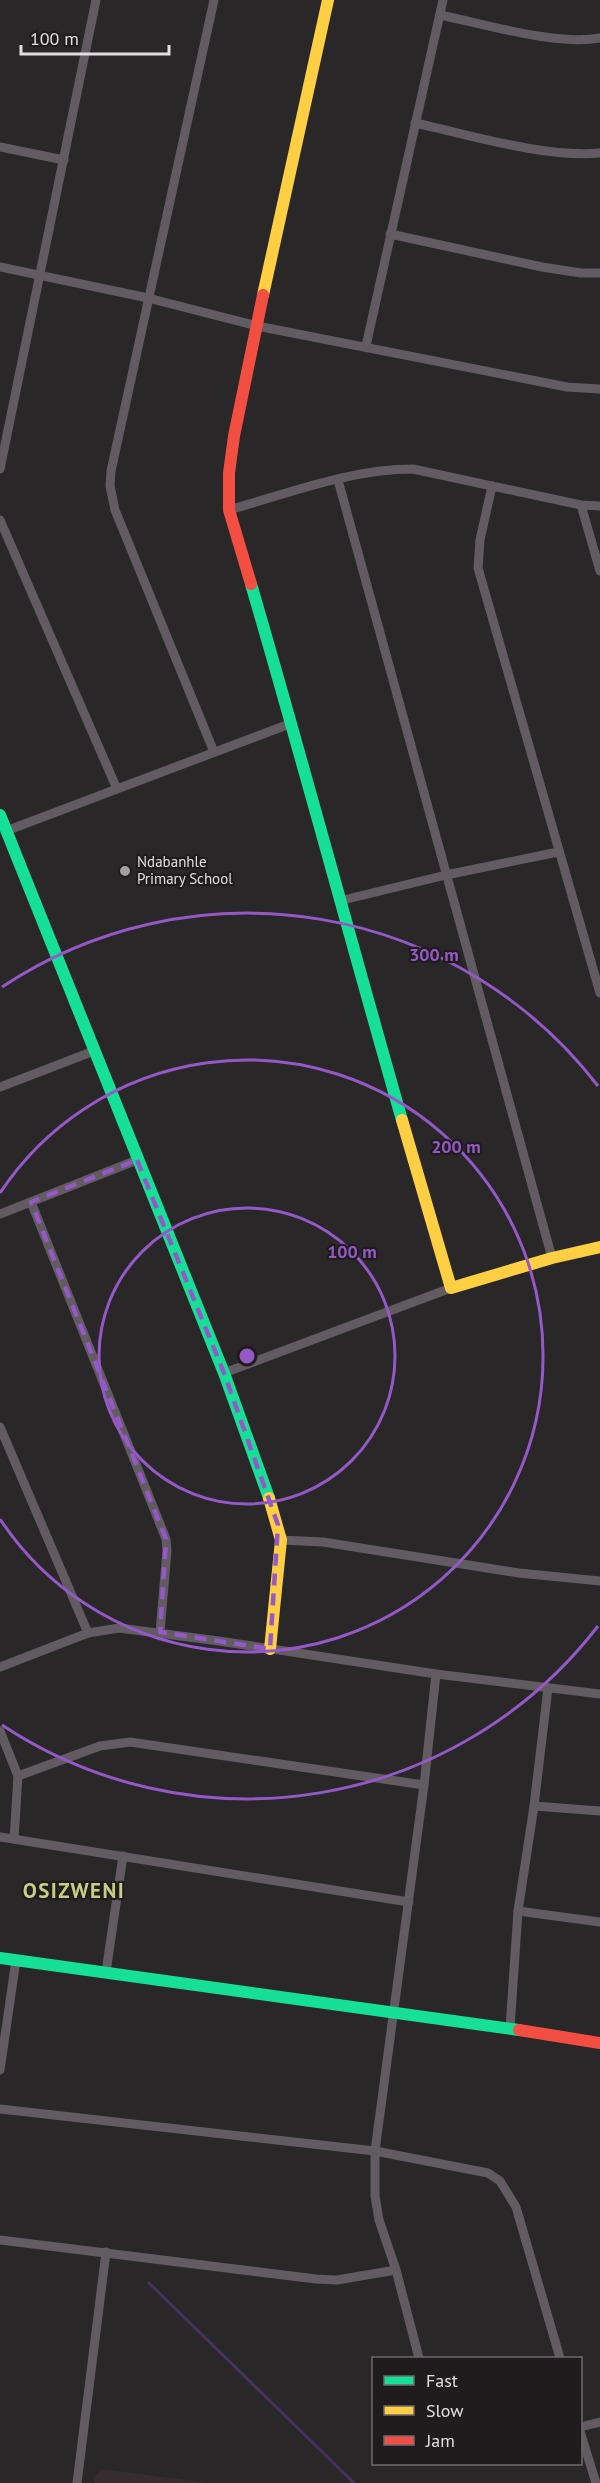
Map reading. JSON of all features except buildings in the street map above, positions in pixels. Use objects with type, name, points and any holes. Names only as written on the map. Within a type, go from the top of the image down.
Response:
[{"type":"street","points":[[0,469],[96,0]]},
{"type":"street","points":[[214,0],[148,298],[111,471],[110,486],[116,510],[214,752]]},
{"type":"street","points":[[328,0],[257,326],[232,453],[227,492],[230,510],[292,723],[339,901],[451,1288]]},
{"type":"street","points":[[366,346],[443,0]]},
{"type":"street","points":[[440,15],[555,39],[577,41],[600,38]]},
{"type":"street","points":[[416,123],[555,153],[580,155],[600,153]]},
{"type":"street","points":[[0,147],[64,160]]},
{"type":"street","points":[[390,234],[542,267],[600,273]]},
{"type":"street","points":[[0,267],[148,298],[257,326],[567,387],[600,389]]},
{"type":"street","points":[[230,510],[338,480],[388,469],[413,469],[581,506],[600,506]]},
{"type":"street","points":[[338,480],[552,1258]]},
{"type":"street","points":[[492,486],[480,540],[478,568],[600,993]]},
{"type":"street","points":[[581,506],[600,571]]},
{"type":"street","points":[[0,520],[117,789]]},
{"type":"street","points":[[6,831],[292,723]]},
{"type":"street","points":[[0,815],[224,1373],[273,1507],[281,1540],[270,1649]]},
{"type":"street","points":[[339,901],[446,875],[558,852]]},
{"type":"street","points":[[0,1087],[94,1051]]},
{"type":"street","points":[[0,1214],[137,1160]]},
{"type":"street","points":[[31,1202],[166,1539],[160,1632]]},
{"type":"street","points":[[224,1373],[451,1288],[552,1258],[600,1247]]},
{"type":"street","points":[[0,1427],[88,1633]]},
{"type":"street","points":[[281,1540],[323,1542],[519,1573],[600,1581]]},
{"type":"street","points":[[0,1667],[88,1633],[119,1628],[160,1632],[436,1674],[600,1694]]},
{"type":"street","points":[[419,2357],[396,2270],[379,2220],[375,2196],[375,2151],[395,2012],[436,1674]]},
{"type":"street","points":[[510,2028],[518,1911],[534,1806],[548,1688]]},
{"type":"street","points":[[0,1731],[18,1776],[14,1839]]},
{"type":"street","points":[[18,1776],[100,1746],[130,1742],[424,1785]]},
{"type":"street","points":[[534,1806],[600,1811]]},
{"type":"street","points":[[0,1838],[409,1902]]},
{"type":"street","points":[[106,1972],[123,1856]]},
{"type":"street","points":[[518,1911],[600,1922]]},
{"type":"street","points":[[0,1958],[510,2028],[600,2043]]},
{"type":"street","points":[[0,2070],[16,1960]]},
{"type":"street","points":[[0,2109],[375,2151],[488,2173],[500,2181],[516,2207],[560,2357]]},
{"type":"street","points":[[0,2240],[316,2279],[337,2280],[396,2270]]},
{"type":"street","points":[[77,2483],[106,2252]]},
{"type":"street","points":[[582,2428],[600,2422]]},
{"type":"street","points":[[582,2436],[596,2483]]},
{"type":"highlighted area","points":[[137,1160],[224,1373],[278,1525],[270,1649],[160,1632],[166,1539],[31,1202]]},
{"type":"shaded area","points":[[101,2469],[208,2483],[94,2483]]},
{"type":"waterway","points":[[149,2283],[354,2483]]},
{"type":"traffic: fast","points":[[251,584],[402,1120]]},
{"type":"traffic: fast","points":[[0,815],[224,1373],[269,1498]]},
{"type":"traffic: fast","points":[[0,1958],[519,2030]]},
{"type":"traffic: slow","points":[[263,295],[328,0]]},
{"type":"traffic: slow","points":[[402,1120],[451,1288],[552,1258],[600,1247]]},
{"type":"traffic: slow","points":[[269,1498],[281,1540],[270,1649]]},
{"type":"traffic: jam","points":[[251,584],[229,510],[229,473],[234,436],[263,295]]},
{"type":"traffic: jam","points":[[519,2030],[600,2043]]},
{"type":"place","name":"Ndabanhle Primary School","points":[[125,871]]},
{"type":"district","name":"OSIZWENI","points":[[74,1891]]}]
